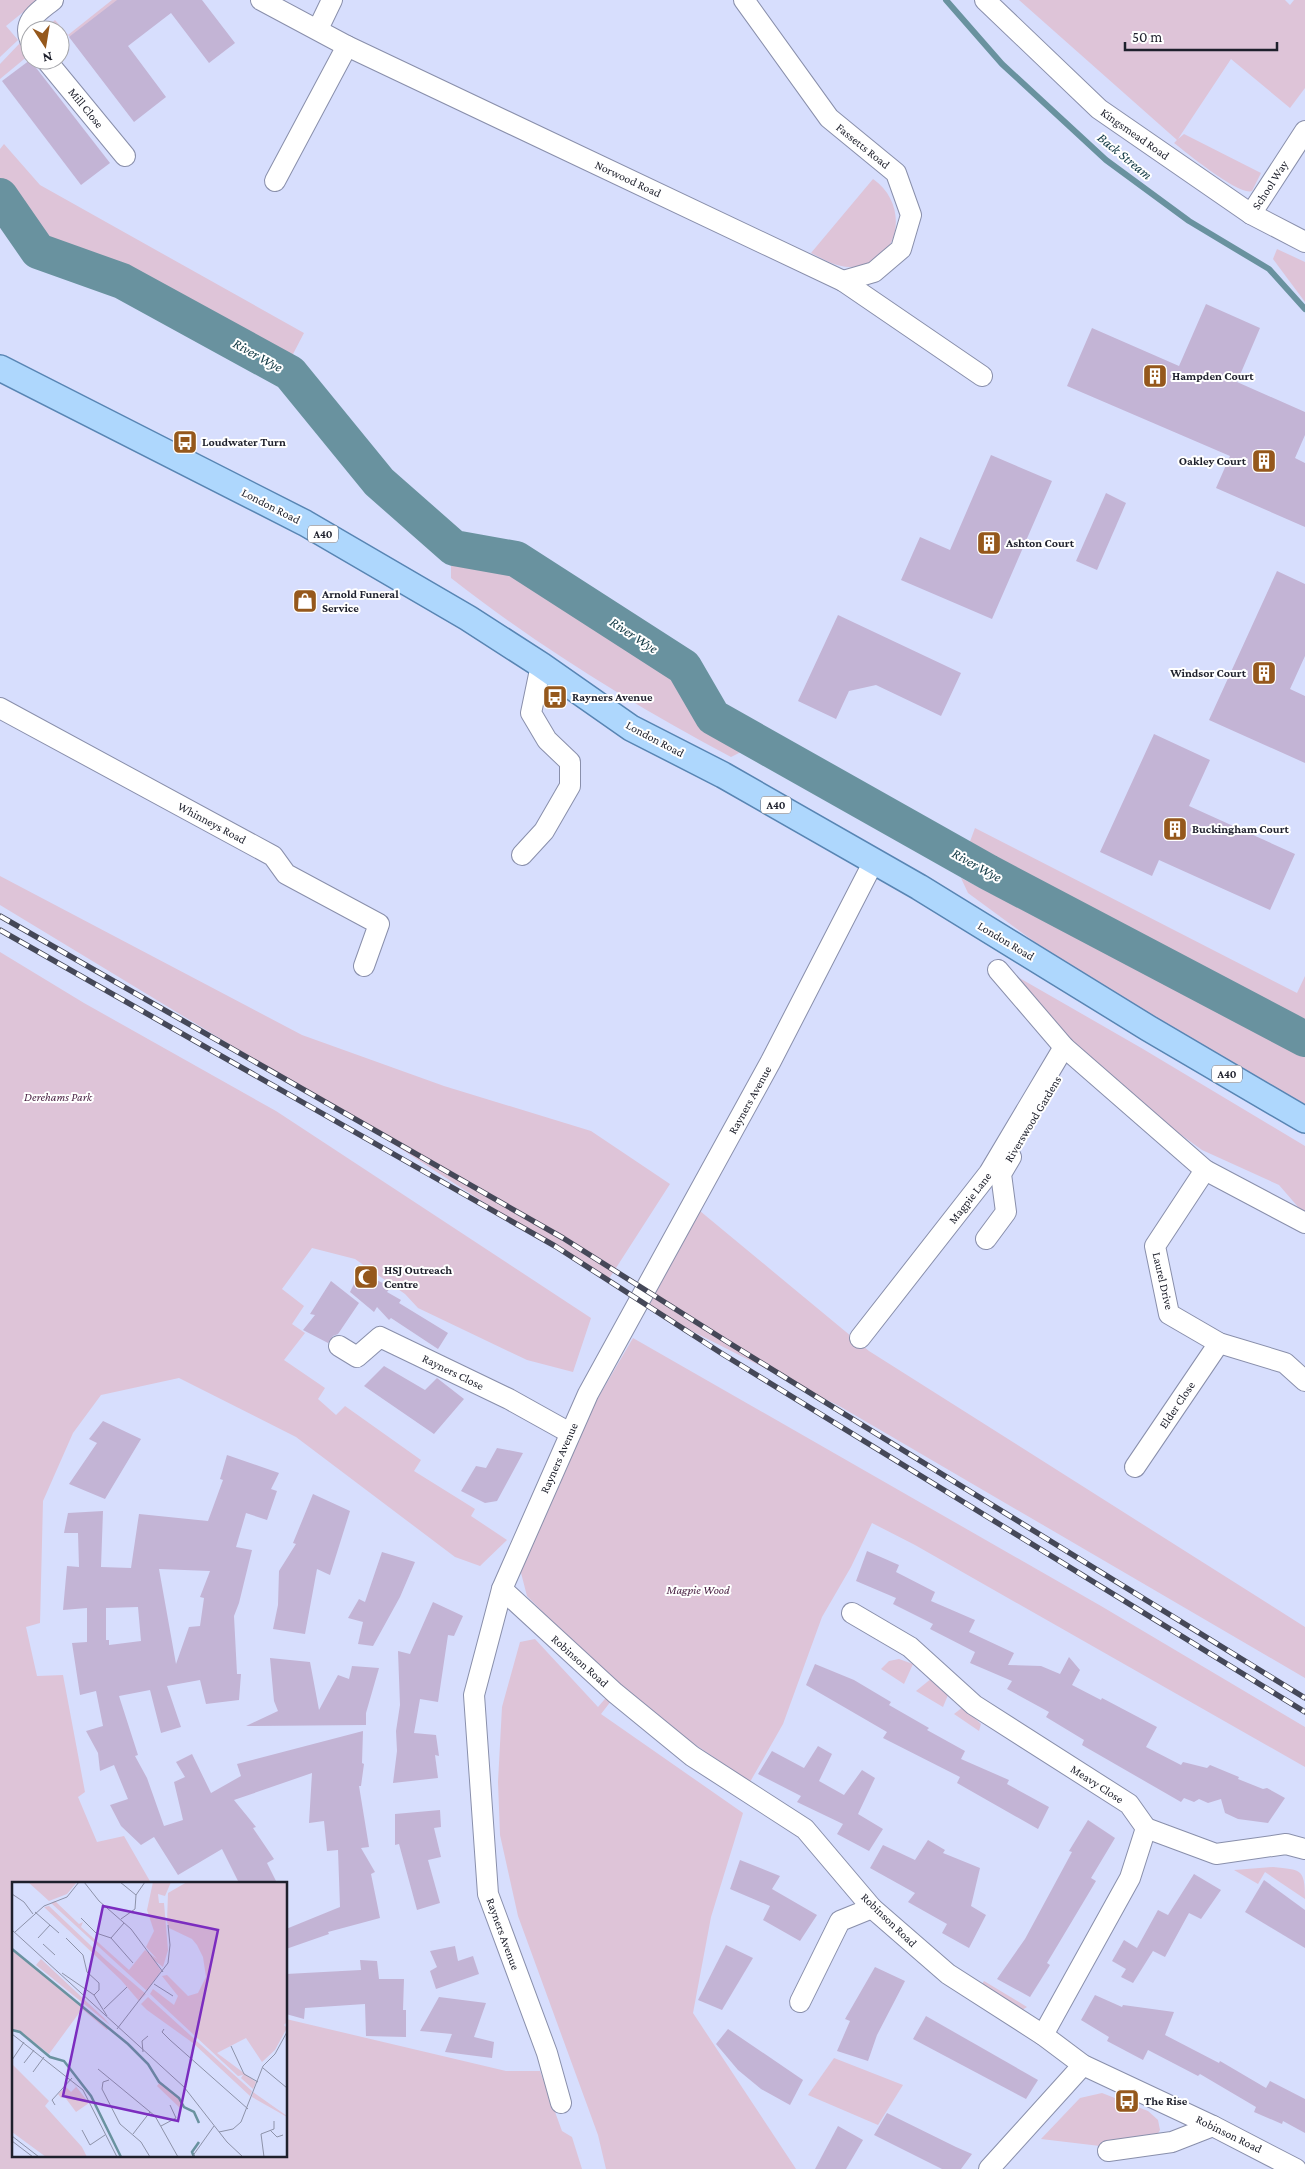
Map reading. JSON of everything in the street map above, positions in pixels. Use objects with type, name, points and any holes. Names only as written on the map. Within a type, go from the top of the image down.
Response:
[{"type":"main road","name":"London Road","points":[[0,368],[305,523],[468,618],[541,665],[631,728],[723,775],[874,862],[1148,1028],[1305,1120]]},
{"type":"street","points":[[31,20],[32,17],[53,0]]},
{"type":"street","points":[[318,29],[332,0]]},
{"type":"street","name":"Fassetts Road","points":[[744,0],[829,118],[896,173],[911,216],[901,249],[874,272],[843,281]]},
{"type":"street","name":"Kingsmead Road","points":[[985,0],[1099,109],[1251,214],[1305,242]]},
{"type":"street","name":"Norwood Road","points":[[262,1],[347,46],[843,281],[982,376]]},
{"type":"street","points":[[275,182],[347,46]]},
{"type":"street","name":"Mill Close","points":[[54,70],[125,156]]},
{"type":"street","name":"School Way","points":[[1251,214],[1305,131]]},
{"type":"street","points":[[522,855],[544,831],[570,786],[570,762],[547,740],[531,713],[541,665]]},
{"type":"street","name":"Whinneys Road","points":[[0,708],[273,856],[286,874],[379,924],[364,966]]},
{"type":"street","name":"Rayners Avenue","points":[[561,2103],[547,2053],[488,1894],[474,1695],[502,1589],[588,1394],[771,1061],[874,862]]},
{"type":"street","points":[[998,970],[1068,1050],[1205,1170],[1305,1223]]},
{"type":"street","name":"Riverswood Gardens","points":[[986,1239],[1006,1212],[1001,1174],[1068,1050]]},
{"type":"street","name":"Magpie Lane","points":[[860,1338],[989,1174],[1068,1050]]},
{"type":"street","name":"Laurel Drive","points":[[1205,1170],[1155,1246],[1169,1314],[1219,1343],[1285,1363],[1305,1381]]},
{"type":"street","name":"Rayners Close","points":[[339,1346],[357,1357],[380,1337],[508,1399],[570,1432]]},
{"type":"street","name":"Elder Close","points":[[1135,1467],[1219,1343]]},
{"type":"street","name":"Robinson Road","points":[[502,1589],[615,1693],[692,1756],[805,1829],[872,1908],[948,1974],[1043,2035],[1083,2065],[1214,2126],[1296,2169]]},
{"type":"street","name":"Meavy Close","points":[[852,1613],[910,1647],[974,1705],[1129,1804],[1146,1828]]},
{"type":"street","points":[[1043,2035],[1130,1878],[1146,1828],[1216,1854],[1286,1844],[1305,1849]]},
{"type":"street","points":[[800,2002],[840,1921],[872,1908]]},
{"type":"street","points":[[989,2169],[1083,2065]]},
{"type":"street","points":[[1108,2151],[1172,2142],[1214,2126]]},
{"type":"green space","points":[[0,0],[38,0],[6,26],[18,40],[0,57]]},
{"type":"green space","points":[[112,0],[128,0],[75,42],[70,37],[70,33]]},
{"type":"green space","points":[[1019,0],[1285,0],[1290,5],[1294,0],[1305,0],[1305,88],[1290,108],[1231,59],[1178,139],[1184,134],[1261,173],[1252,191],[1245,191],[1225,181],[1174,143],[1177,140]]},
{"type":"green space","points":[[20,43],[20,62],[0,79],[0,64]]},
{"type":"green space","points":[[4,144],[40,185],[304,333],[280,379],[241,350],[140,284],[112,275],[68,274],[55,271],[44,265],[34,254],[25,237],[18,235],[0,200],[0,149]]},
{"type":"green space","points":[[873,179],[885,191],[893,204],[896,219],[895,233],[889,246],[880,257],[867,264],[845,267],[811,253]]},
{"type":"green space","points":[[1277,249],[1305,262],[1305,302],[1273,259]]},
{"type":"green space","points":[[451,566],[487,567],[519,576],[624,642],[685,684],[697,695],[703,724],[743,751],[731,757],[658,717],[587,674],[451,578]]},
{"type":"green space","points":[[975,828],[1297,993],[1305,976],[1305,1032],[965,855]]},
{"type":"green space","points":[[0,876],[302,1035],[444,1086],[591,1131],[670,1184],[607,1282],[381,1136],[0,905]]},
{"type":"green space","points":[[961,878],[1305,1056],[1305,1109],[1044,949],[968,893]]},
{"type":"green space","name":"Derehams Park","points":[[0,952],[84,1003],[276,1111],[591,1318],[573,1372],[527,1360],[418,1308],[405,1294],[355,1259],[312,1248],[282,1289],[304,1306],[292,1324],[305,1333],[284,1360],[325,1388],[318,1399],[336,1415],[345,1406],[421,1460],[414,1471],[475,1509],[471,1516],[507,1540],[480,1566],[455,1557],[296,1437],[179,1378],[101,1395],[73,1433],[43,1501],[40,1623],[26,1627],[37,1676],[63,1675],[85,1792],[78,1797],[97,1842],[124,1836],[150,1882],[12,1882],[12,2156],[288,2156],[288,2019],[506,2071],[540,2071],[562,2131],[572,2137],[582,2169],[0,2169]]},
{"type":"green space","points":[[1011,973],[1305,1146],[1305,1215],[1279,1185],[1202,1150],[1107,1081]]},
{"type":"green space","points":[[700,1211],[869,1351],[1305,1627],[1305,1678],[841,1407],[639,1304]]},
{"type":"green space","name":"Magpie Wood","points":[[633,1338],[1101,1606],[1305,1727],[1305,1767],[915,1545],[872,1523],[851,1567],[822,1617],[783,1724],[750,1782],[618,1692],[601,1714],[743,1813],[711,1917],[693,2013],[796,2169],[606,2169],[598,2135],[518,1916],[500,1835],[498,1782],[502,1707],[520,1642],[535,1639],[598,1707],[616,1686],[527,1596],[520,1569],[588,1415]]},
{"type":"green space","points":[[899,1659],[913,1664],[904,1684],[881,1669],[889,1661]]},
{"type":"green space","points":[[932,1678],[948,1695],[943,1707],[916,1691]]},
{"type":"green space","points":[[963,1707],[981,1724],[979,1731],[954,1714]]},
{"type":"green space","points":[[1273,1867],[1295,1870],[1300,1873],[1304,1881],[1305,1899],[1265,1872],[1258,1884],[1234,1870]]},
{"type":"green space","points":[[984,1981],[1027,2007],[1019,2012],[980,1987]]},
{"type":"green space","points":[[834,2058],[903,2085],[878,2125],[808,2095]]},
{"type":"green space","points":[[1102,2093],[1148,2111],[1158,2120],[1160,2130],[1154,2140],[1100,2146],[1041,2139],[1080,2098]]},
{"type":"building","points":[[117,0],[202,0],[235,43],[209,63],[171,13],[128,46],[166,97],[134,122],[70,36]]},
{"type":"building","points":[[20,68],[20,70],[38,70],[110,163],[81,185],[2,81]]},
{"type":"building","points":[[1206,304],[1260,328],[1237,382],[1305,412],[1305,435],[1295,458],[1305,463],[1305,527],[1216,488],[1230,456],[1067,386],[1092,328],[1179,366]]},
{"type":"building","name":"Ashton Court","points":[[991,455],[1052,481],[992,619],[901,580],[920,537],[950,550]]},
{"type":"building","points":[[1106,493],[1126,503],[1097,570],[1076,561]]},
{"type":"building","name":"Windsor Court","points":[[1277,571],[1305,584],[1305,656],[1290,689],[1305,696],[1305,763],[1209,720]]},
{"type":"building","points":[[838,615],[961,673],[941,716],[876,685],[849,691],[836,719],[798,701]]},
{"type":"building","name":"Buckingham Court","points":[[1154,734],[1210,760],[1189,806],[1295,854],[1270,910],[1159,860],[1152,876],[1100,852]]},
{"type":"building","points":[[360,1272],[391,1287],[387,1292],[401,1300],[399,1303],[448,1333],[438,1349],[391,1318],[389,1320],[377,1307],[374,1312],[350,1292]]},
{"type":"building","points":[[331,1281],[359,1303],[338,1334],[333,1336],[328,1343],[303,1330],[315,1315],[310,1314]]},
{"type":"building","points":[[384,1366],[425,1390],[437,1378],[464,1399],[434,1434],[364,1386]]},
{"type":"building","points":[[103,1421],[141,1439],[105,1499],[69,1484],[97,1443],[89,1439]]},
{"type":"building","points":[[497,1448],[523,1453],[497,1501],[485,1503],[461,1491],[476,1466],[486,1468]]},
{"type":"building","points":[[227,1455],[279,1473],[271,1489],[277,1491],[267,1520],[246,1513],[236,1547],[252,1550],[234,1616],[237,1674],[241,1674],[239,1700],[206,1704],[200,1680],[167,1686],[181,1727],[161,1733],[150,1690],[119,1696],[138,1755],[135,1756],[147,1778],[164,1826],[183,1820],[174,1782],[185,1777],[176,1762],[192,1754],[211,1793],[241,1776],[237,1764],[363,1731],[362,1763],[364,1764],[361,1786],[359,1786],[369,1847],[361,1848],[375,1872],[371,1874],[380,1918],[328,1932],[329,1934],[288,1948],[288,1928],[340,1907],[338,1850],[327,1851],[324,1821],[309,1823],[312,1773],[234,1800],[256,1827],[253,1828],[274,1859],[267,1863],[276,1882],[238,1882],[222,1849],[178,1875],[154,1837],[141,1845],[121,1826],[110,1805],[128,1799],[114,1765],[100,1771],[98,1753],[86,1731],[103,1726],[96,1691],[80,1695],[72,1643],[87,1642],[87,1608],[63,1610],[67,1566],[79,1567],[78,1533],[64,1533],[68,1513],[103,1511],[101,1567],[131,1568],[139,1514],[208,1521],[223,1480],[220,1479]],"holes":[[[159,1569],[210,1571],[200,1597],[204,1598],[200,1626],[189,1627],[176,1664]],[[138,1607],[141,1641],[109,1645],[109,1640],[106,1640],[106,1608]]]},
{"type":"building","points":[[313,1494],[350,1511],[330,1575],[317,1569],[305,1634],[273,1629],[278,1605],[279,1571],[296,1544],[293,1543]]},
{"type":"building","points":[[867,1551],[899,1565],[896,1572],[935,1592],[931,1601],[975,1620],[969,1632],[1014,1653],[1008,1665],[1041,1666],[1060,1674],[1069,1657],[1080,1670],[1072,1685],[1101,1700],[1102,1698],[1157,1727],[1146,1747],[1181,1765],[1183,1762],[1207,1768],[1210,1765],[1239,1777],[1238,1779],[1263,1789],[1267,1788],[1285,1798],[1268,1823],[1238,1819],[1225,1813],[1221,1799],[1208,1803],[1199,1799],[1194,1802],[1184,1798],[1181,1802],[1082,1745],[1084,1740],[1046,1717],[1049,1712],[1007,1689],[1012,1681],[970,1663],[975,1652],[930,1629],[933,1624],[893,1604],[896,1598],[856,1581]]},
{"type":"building","points":[[382,1552],[415,1562],[400,1597],[373,1646],[358,1644],[363,1622],[348,1618],[359,1599],[365,1602]]},
{"type":"building","points":[[433,1602],[463,1616],[454,1636],[448,1635],[438,1702],[420,1699],[414,1733],[436,1735],[439,1756],[435,1755],[438,1778],[393,1783],[397,1751],[396,1731],[400,1705],[398,1651],[410,1654]]},
{"type":"building","points":[[270,1658],[310,1662],[319,1710],[338,1675],[349,1679],[352,1666],[379,1668],[366,1713],[366,1725],[246,1726],[278,1711],[274,1701]]},
{"type":"building","points":[[815,1664],[854,1680],[891,1702],[889,1705],[929,1728],[927,1730],[965,1751],[961,1759],[1009,1780],[1007,1784],[1049,1807],[1038,1829],[957,1783],[960,1777],[883,1738],[887,1732],[806,1685]]},
{"type":"building","points":[[818,1746],[832,1754],[819,1781],[844,1795],[862,1770],[875,1778],[858,1814],[883,1829],[869,1851],[837,1834],[843,1824],[797,1802],[801,1796],[758,1774],[772,1751],[804,1768]]},
{"type":"building","points":[[440,1810],[441,1827],[434,1828],[441,1857],[428,1860],[440,1903],[417,1910],[399,1844],[395,1845],[395,1814]]},
{"type":"building","points":[[1088,1820],[1115,1838],[1091,1878],[1096,1881],[1047,1963],[1050,1965],[1030,1997],[997,1979],[1025,1939],[1072,1852],[1069,1851]]},
{"type":"building","points":[[928,1840],[945,1850],[943,1853],[980,1868],[971,1906],[986,1915],[969,1948],[942,1933],[947,1924],[908,1902],[915,1893],[870,1868],[883,1845],[915,1860]]},
{"type":"building","points":[[740,1860],[780,1876],[772,1889],[817,1915],[800,1941],[763,1920],[770,1906],[730,1889]]},
{"type":"building","points":[[1194,1874],[1221,1890],[1201,1919],[1189,1913],[1165,1957],[1153,1951],[1133,1983],[1121,1977],[1126,1969],[1112,1961],[1124,1940],[1137,1948],[1158,1910],[1168,1915]]},
{"type":"building","points":[[1264,1880],[1305,1910],[1305,1948],[1245,1912]]},
{"type":"building","points":[[726,1945],[753,1958],[722,2010],[698,2000]]},
{"type":"building","points":[[455,1946],[458,1961],[473,1956],[479,1974],[436,1989],[430,1971],[437,1967],[430,1951]]},
{"type":"building","points":[[360,1960],[377,1961],[379,1979],[404,1979],[403,2010],[406,2010],[406,2037],[366,2036],[365,2004],[305,2008],[304,2019],[288,2015],[288,1974],[361,1970]]},
{"type":"building","points":[[875,1967],[905,1981],[877,2035],[868,2061],[837,2051],[850,2021],[845,2019]]},
{"type":"building","points":[[1095,1995],[1122,2007],[1123,2005],[1174,2012],[1165,2035],[1219,2063],[1220,2061],[1266,2088],[1270,2081],[1305,2099],[1305,2133],[1283,2121],[1282,2124],[1254,2112],[1256,2107],[1200,2074],[1198,2076],[1148,2050],[1143,2060],[1107,2041],[1109,2037],[1081,2020]]},
{"type":"building","points":[[439,1997],[486,2003],[474,2037],[494,2042],[492,2058],[445,2052],[452,2034],[420,2031]]},
{"type":"building","points":[[926,2016],[1038,2080],[1026,2099],[913,2039]]},
{"type":"building","points":[[728,2029],[803,2080],[790,2105],[761,2089],[738,2070],[716,2044]]},
{"type":"building","points":[[887,2113],[972,2154],[961,2169],[942,2169],[874,2135]]},
{"type":"building","points":[[838,2126],[863,2140],[846,2169],[815,2169]]},
{"type":"waterway","name":"Back Stream","points":[[946,0],[1002,64],[1106,160],[1189,221],[1269,269],[1305,309]]},
{"type":"waterway","name":"River Wye","points":[[0,196],[38,251],[122,281],[290,373],[379,482],[454,548],[516,559],[684,667],[713,717],[988,872],[1305,1039]]},
{"type":"railway","points":[[0,916],[563,1238],[726,1341],[1305,1698]]},
{"type":"railway","points":[[0,930],[555,1246],[721,1353],[1305,1712]]},
{"type":"place","name":"Hampden Court","points":[[1155,376]]},
{"type":"place","name":"Loudwater Turn","points":[[185,442]]},
{"type":"place","name":"Oakley Court","points":[[1264,461]]},
{"type":"place","name":"Ashton Court","points":[[989,543]]},
{"type":"place","name":"Arnold Funeral Service","points":[[305,601]]},
{"type":"place","name":"Windsor Court","points":[[1264,673]]},
{"type":"place","name":"Rayners Avenue","points":[[555,697]]},
{"type":"place","name":"Buckingham Court","points":[[1175,829]]},
{"type":"place","name":"HSJ Outreach Centre","points":[[366,1277]]},
{"type":"place","name":"The Rise","points":[[1127,2101]]}]
